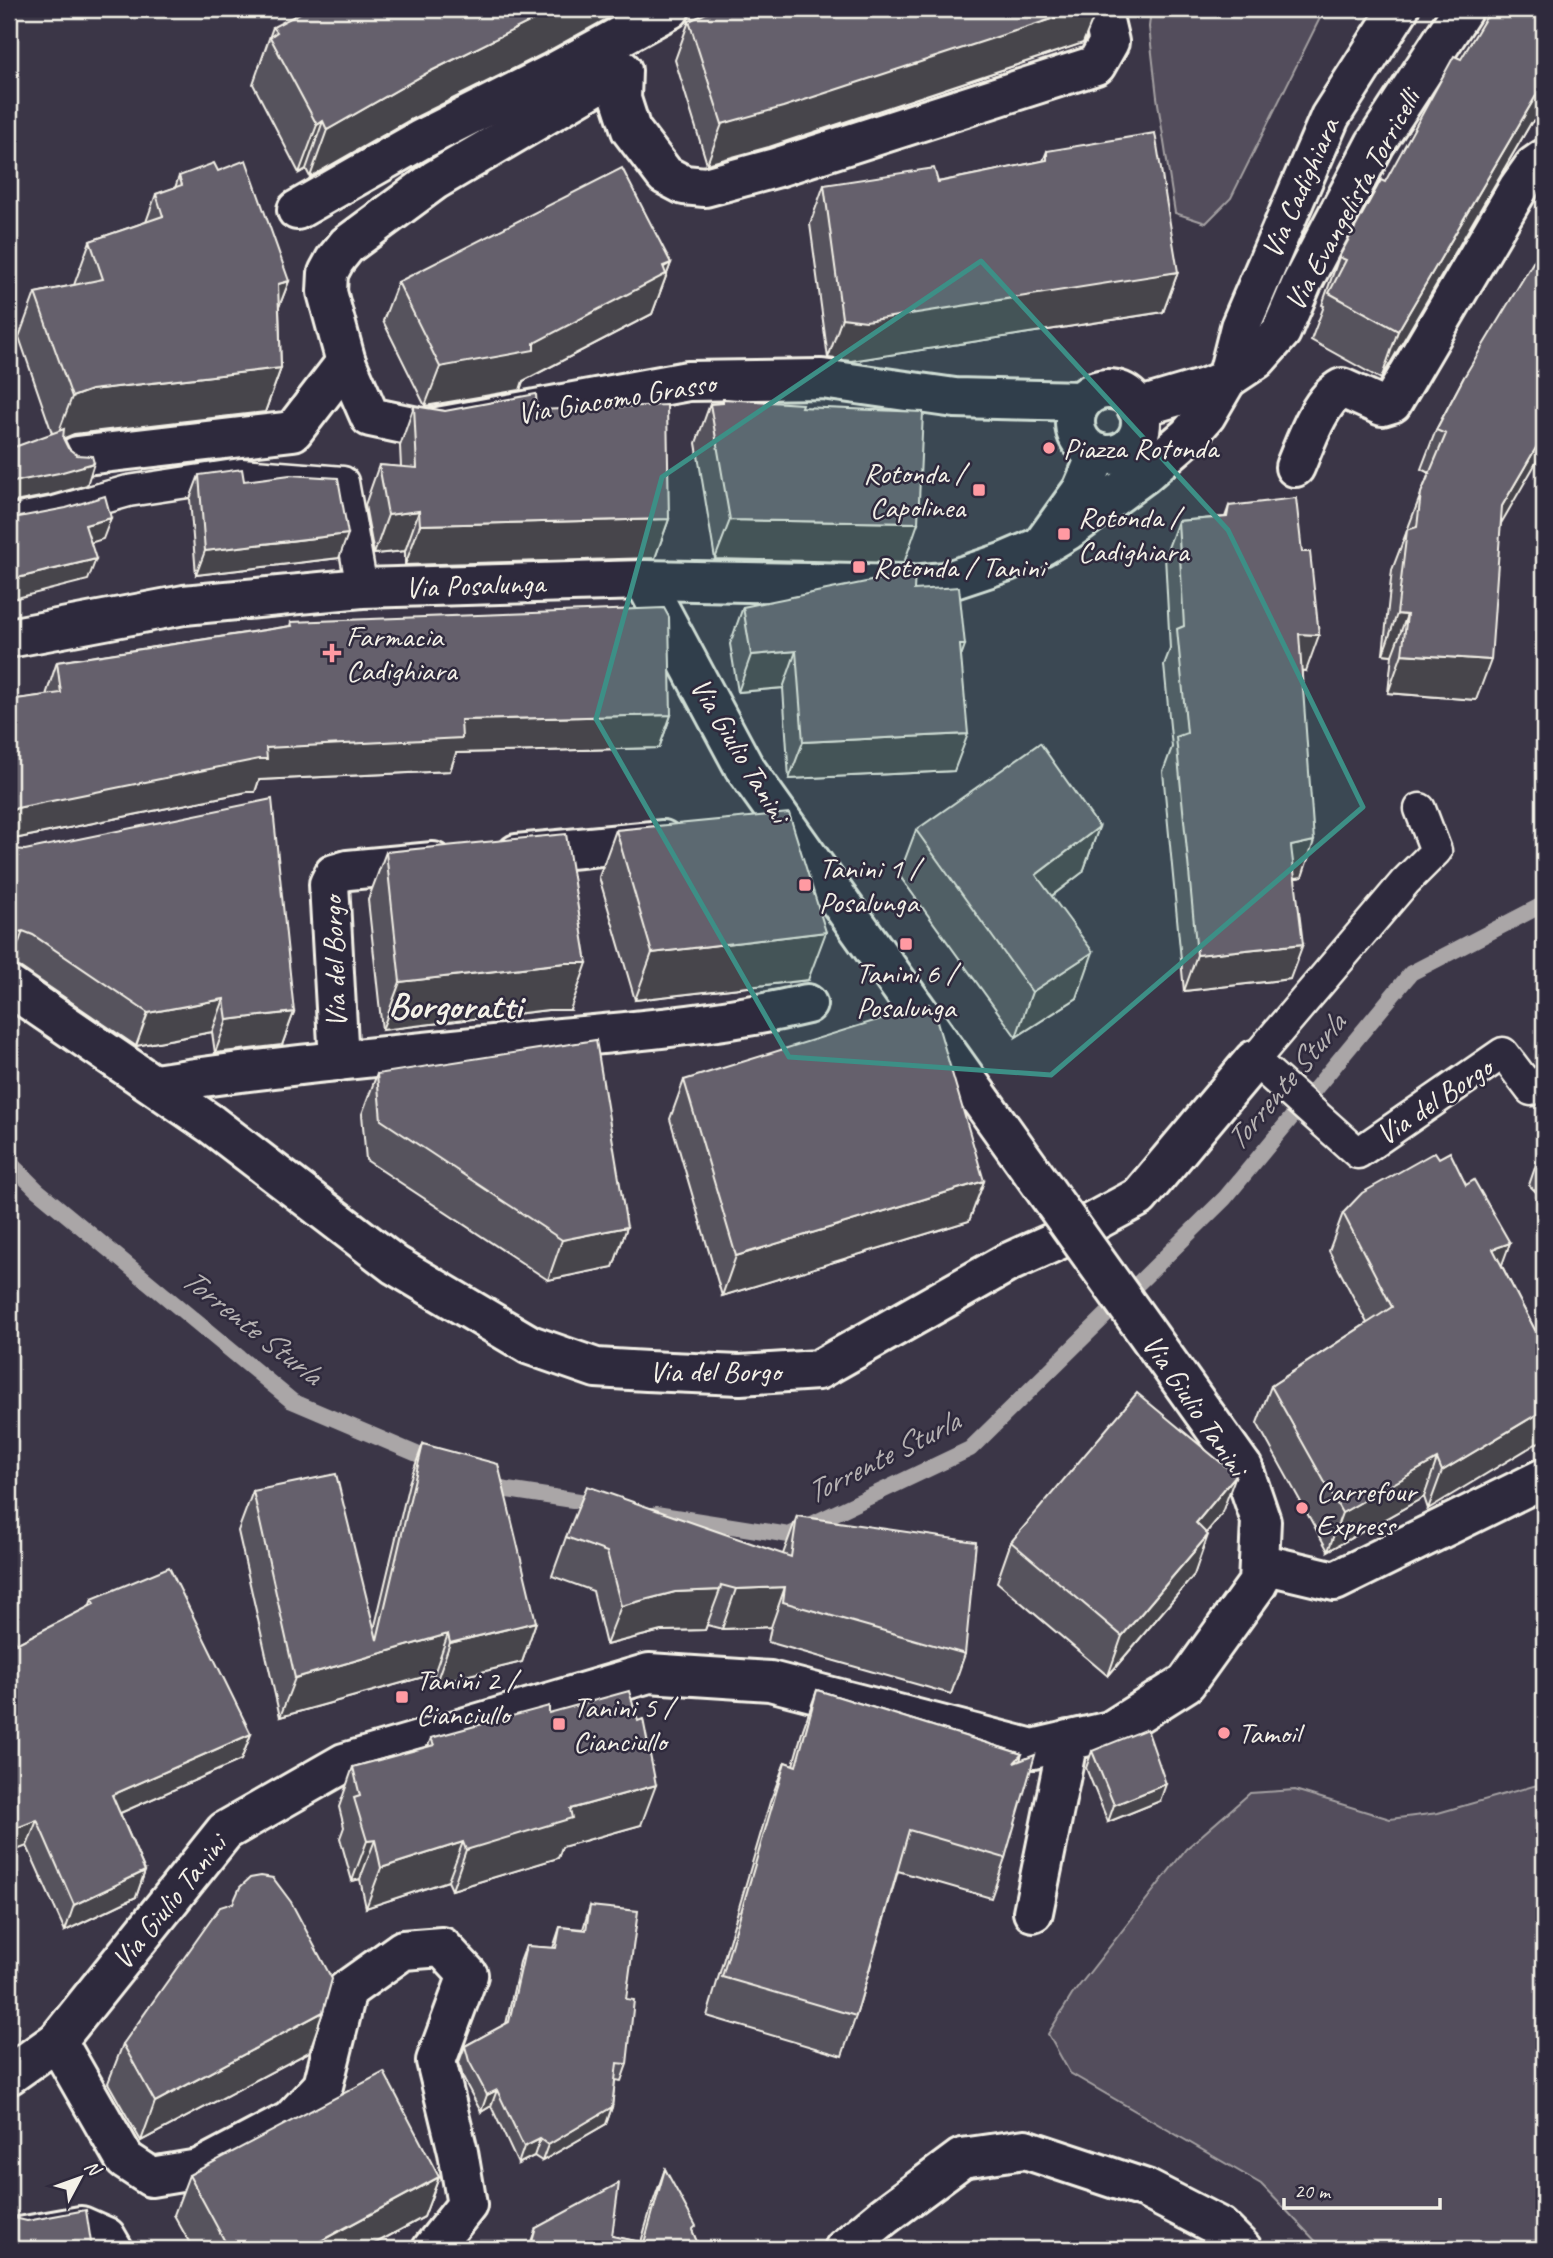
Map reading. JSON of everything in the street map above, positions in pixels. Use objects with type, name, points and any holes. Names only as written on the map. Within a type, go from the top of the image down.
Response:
[{"type":"street","points":[[297,210],[420,140],[553,73],[670,9]]},
{"type":"street","name":"Via Cadighiara","points":[[1227,379],[1240,327],[1330,117],[1399,9]]},
{"type":"street","name":"Via Evangelista Torricelli","points":[[1227,379],[1257,359],[1281,332],[1302,283],[1375,144],[1463,9]]},
{"type":"street","points":[[622,70],[621,99],[631,130],[666,175],[684,185],[705,187],[1096,65],[1109,42],[1102,12]]},
{"type":"street","name":"Via Giacomo Grasso","points":[[704,23],[656,44],[622,70],[435,180],[347,245],[328,273],[327,292],[346,362],[370,417],[427,429],[688,382],[822,380],[955,398],[1082,401]]},
{"type":"street","points":[[1295,467],[1310,432],[1332,393],[1342,388],[1382,406],[1392,403],[1519,187],[1534,166],[1544,159]]},
{"type":"street","points":[[77,456],[293,431],[346,362]]},
{"type":"street","points":[[1137,408],[1227,379]]},
{"type":"street","points":[[1042,546],[1067,531],[1143,475],[1188,436],[1206,415],[1227,379]]},
{"type":"street","points":[[1112,389],[1132,399],[1137,408],[1141,418],[1140,429],[1129,447],[1109,455],[1089,449],[1081,441],[1075,421],[1082,401],[1101,390],[1112,389]]},
{"type":"street","points":[[1042,546],[1082,491],[1098,453]]},
{"type":"street","points":[[9,521],[55,512],[128,491],[241,474],[344,482],[362,588]]},
{"type":"street","name":"Via Posalunga","points":[[9,638],[184,605],[362,588],[644,580],[911,584],[945,582],[1005,562],[1042,546]]},
{"type":"street","name":"Via Giulio Tanini","points":[[13,2067],[57,2041],[225,1831],[344,1763],[649,1673],[770,1681],[1033,1749],[1110,1731],[1186,1683],[1258,1583],[1261,1521],[1243,1468],[744,767],[644,580]]},
{"type":"street","name":"Via del Borgo","points":[[9,986],[211,1124],[395,1265],[530,1345],[596,1368],[740,1375],[818,1370],[1007,1263],[1065,1237],[1139,1197],[1405,882],[1436,851],[1420,809]]},
{"type":"street","name":"Via del Borgo","points":[[339,1061],[329,897],[329,884],[334,874],[348,870],[693,837]]},
{"type":"street","name":"Via del Borgo","points":[[155,1084],[252,1069],[602,1034],[767,1013],[807,1004]]},
{"type":"street","name":"Via del Borgo","points":[[1254,1060],[1358,1153],[1503,1053],[1531,1090],[1544,1080]]},
{"type":"street","points":[[1259,1563],[1335,1581],[1544,1478]]},
{"type":"street","points":[[1033,1912],[1068,1740]]},
{"type":"street","points":[[57,2041],[125,2160],[151,2177],[200,2169],[290,2121],[323,2087],[347,1990],[403,1950],[442,1947],[468,1975],[436,2061],[458,2152],[467,2205],[432,2249]]},
{"type":"street","points":[[844,2249],[962,2158],[1025,2149],[1146,2189],[1220,2227],[1242,2249]]},
{"type":"street","points":[[9,2239],[81,2226],[106,2237],[113,2249]]},
{"type":"highlighted area","points":[[981,261],[1228,530],[1363,807],[1051,1075],[789,1057],[596,719],[662,477]]},
{"type":"shaded area","points":[[1151,9],[1327,9],[1319,20],[1231,198],[1206,223],[1175,213],[1157,97],[1149,27]]},
{"type":"shaded area","points":[[1544,1783],[1544,2249],[1323,2249],[1261,2184],[1070,2073],[1048,2034],[1072,1995],[1186,1849],[1250,1793],[1295,1790],[1390,1819],[1438,1813]]},
{"type":"building","points":[[308,9],[555,9],[427,73],[327,130],[323,121],[317,125],[270,37],[277,32],[273,27]]},
{"type":"building","points":[[715,9],[1082,9],[783,107],[722,124],[689,21]]},
{"type":"building","points":[[1499,9],[1544,9],[1544,82],[1398,331],[1329,293],[1346,260],[1339,257],[1381,180],[1385,182],[1454,56],[1461,59],[1485,19]]},
{"type":"building","points":[[1155,133],[1178,272],[866,321],[842,318],[824,185],[934,168],[938,182],[1047,160],[1047,151]]},
{"type":"building","points":[[246,160],[289,281],[278,284],[281,368],[91,390],[72,397],[35,293],[103,279],[90,241],[163,216],[156,194],[182,185],[179,176],[214,163],[218,171]]},
{"type":"building","points":[[622,168],[671,263],[663,266],[666,274],[534,343],[534,350],[440,367],[398,282]]},
{"type":"building","points":[[1544,244],[1544,434],[1502,506],[1491,660],[1402,654],[1407,615],[1397,614],[1407,530],[1417,527],[1421,493],[1446,434],[1436,430],[1464,377]]},
{"type":"building","points":[[536,394],[537,410],[667,405],[669,519],[420,525],[419,511],[388,515],[379,465],[417,468],[414,406],[445,411]]},
{"type":"building","points":[[723,399],[802,404],[801,407],[923,412],[918,523],[730,520],[710,404],[723,403]]},
{"type":"building","points":[[64,429],[63,438],[68,448],[77,455],[92,456],[94,463],[9,485],[9,449]]},
{"type":"building","points":[[242,469],[244,481],[290,475],[338,478],[348,534],[205,551],[199,475]]},
{"type":"building","points":[[105,496],[111,518],[85,525],[96,559],[9,580],[9,514],[19,517],[66,508]]},
{"type":"building","points":[[1296,498],[1302,552],[1310,552],[1319,635],[1299,634],[1314,841],[1291,846],[1303,944],[1197,955],[1176,737],[1187,733],[1177,629],[1184,626],[1178,521],[1227,517],[1229,506]]},
{"type":"building","points":[[915,572],[914,590],[959,587],[965,645],[960,645],[968,734],[803,742],[796,651],[751,655],[743,607]]},
{"type":"building","points":[[664,608],[669,617],[671,715],[461,720],[462,738],[266,748],[267,759],[17,808],[9,812],[9,700],[61,693],[57,662],[292,626],[291,622]]},
{"type":"building","points":[[1040,743],[1099,827],[1036,875],[1093,952],[1032,992],[916,830]]},
{"type":"building","points":[[272,799],[294,1012],[227,1020],[224,999],[148,1013],[33,935],[23,931],[14,933],[9,929],[9,846],[25,850]]},
{"type":"building","points":[[789,813],[826,932],[652,953],[616,830]]},
{"type":"building","points":[[566,834],[587,963],[565,963],[400,982],[386,852]]},
{"type":"building","points":[[929,1004],[934,1012],[984,1181],[736,1256],[684,1080]]},
{"type":"building","points":[[596,1040],[627,1227],[562,1240],[381,1120],[377,1074]]},
{"type":"building","points":[[1435,1152],[1439,1158],[1450,1152],[1466,1185],[1474,1180],[1510,1243],[1493,1249],[1535,1330],[1544,1324],[1544,1410],[1442,1471],[1437,1459],[1342,1513],[1271,1386],[1392,1307],[1343,1213],[1362,1193]]},
{"type":"building","points":[[1544,1155],[1544,1169],[1537,1162]]},
{"type":"building","points":[[1137,1393],[1236,1475],[1196,1523],[1208,1535],[1122,1636],[1011,1542]]},
{"type":"building","points":[[423,1444],[498,1464],[536,1622],[450,1643],[448,1634],[295,1678],[253,1491],[336,1474],[377,1640]]},
{"type":"building","points":[[587,1486],[791,1557],[797,1516],[976,1542],[965,1654],[783,1602],[785,1587],[736,1589],[721,1585],[720,1590],[675,1592],[621,1606],[607,1552],[566,1537]]},
{"type":"building","points":[[169,1567],[251,1734],[112,1795],[145,1871],[74,1905],[37,1820],[9,1831],[9,1621],[16,1644],[94,1604],[92,1599]]},
{"type":"building","points":[[817,1690],[1022,1754],[1014,1763],[1035,1755],[1005,1858],[909,1830],[856,2016],[722,1977],[785,1762],[796,1766]]},
{"type":"building","points":[[629,1691],[638,1721],[643,1719],[656,1785],[570,1809],[572,1818],[466,1850],[463,1842],[381,1868],[375,1840],[367,1841],[354,1798],[360,1796],[353,1767],[434,1745],[431,1738],[549,1706],[549,1713]]},
{"type":"building","points":[[1147,1729],[1166,1784],[1114,1805],[1092,1751]]},
{"type":"building","points":[[250,1878],[273,1878],[291,1902],[332,1979],[323,2012],[155,2102],[123,2044],[220,1907],[233,1903],[240,1887]]},
{"type":"building","points":[[590,1906],[638,1911],[626,1999],[634,2000],[627,2064],[617,2063],[612,2107],[548,2145],[540,2139],[524,2147],[497,2090],[487,2095],[469,2061],[465,2046],[509,2022],[526,1946],[556,1948],[560,1927],[586,1930]]},
{"type":"building","points":[[384,2072],[439,2177],[306,2249],[229,2249],[189,2175]]},
{"type":"building","points":[[665,2169],[696,2226],[692,2230],[700,2249],[524,2249],[531,2245],[536,2228],[619,2183],[612,2236],[644,2243]]},
{"type":"building","points":[[86,2210],[92,2249],[9,2249],[9,2219],[27,2221]]},
{"type":"waterway","name":"Torrente Sturla","points":[[656,1514],[789,1535],[970,1449],[1225,1198],[1411,973],[1544,904]]},
{"type":"waterway","name":"Torrente Sturla","points":[[9,1162],[37,1190],[292,1401],[438,1463]]},
{"type":"waterway","name":"Torrente Sturla","points":[[484,1483],[494,1488],[599,1504]]},
{"type":"place","name":"Piazza Rotonda","points":[[1049,448]]},
{"type":"place","name":"Rotonda / Capolinea","points":[[979,490]]},
{"type":"place","name":"Rotonda / Cadighiara","points":[[1064,534]]},
{"type":"place","name":"Rotonda / Tanini","points":[[859,567]]},
{"type":"place","name":"Farmacia Cadighiara","points":[[332,653]]},
{"type":"place","name":"Tanini 1 / Posalunga","points":[[805,885]]},
{"type":"place","name":"Tanini 6 / Posalunga","points":[[906,944]]},
{"type":"place","name":"Carrefour Express","points":[[1302,1508]]},
{"type":"place","name":"Tanini 2 / Cianciullo","points":[[402,1697]]},
{"type":"place","name":"Tanini 5 / Cianciullo","points":[[559,1724]]},
{"type":"place","name":"Tamoil","points":[[1224,1733]]},
{"type":"district","name":"Borgoratti","points":[[455,1005]]}]
